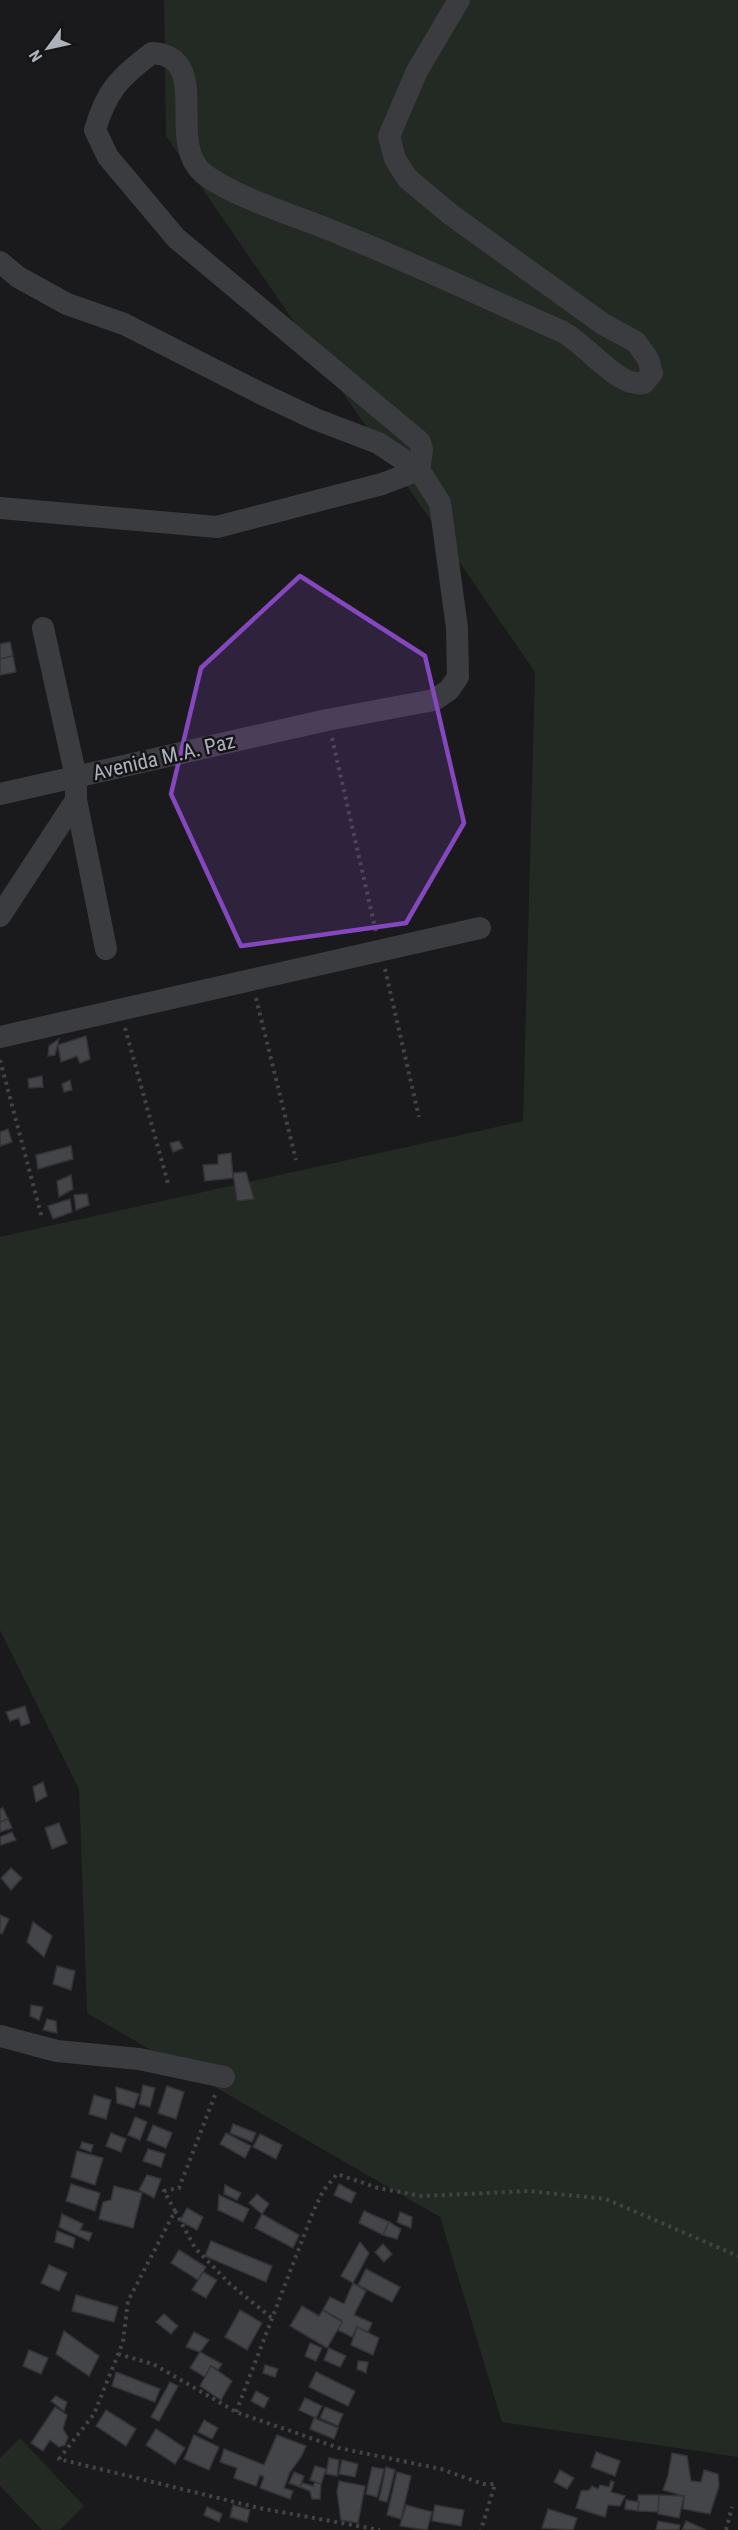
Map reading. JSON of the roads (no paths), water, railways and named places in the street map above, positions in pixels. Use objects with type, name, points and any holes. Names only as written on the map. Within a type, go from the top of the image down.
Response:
[{"type":"street","points":[[419,470],[422,450],[420,442],[176,238],[108,157],[95,130],[101,106],[119,78],[152,53],[168,54],[178,61],[186,82],[187,145],[192,160],[202,172],[223,186],[343,235],[566,333],[623,379],[636,385],[644,383],[651,373],[648,359],[636,342],[603,324],[450,214],[407,178],[395,159],[389,136],[417,71],[459,0]]},
{"type":"street","points":[[0,262],[18,277],[67,304],[124,324],[269,397],[378,443],[419,470]]},
{"type":"street","points":[[0,508],[217,527],[382,484],[419,470]]},
{"type":"street","name":"Avenida M.A. Paz","points":[[0,794],[76,788],[327,720],[434,700],[449,690],[458,677],[457,628],[440,504],[419,470]]},
{"type":"street","points":[[43,628],[106,948]]},
{"type":"street","points":[[0,916],[76,788]]},
{"type":"street","points":[[0,1037],[480,928]]},
{"type":"street","points":[[0,2036],[57,2051],[139,2059],[224,2077]]}]
